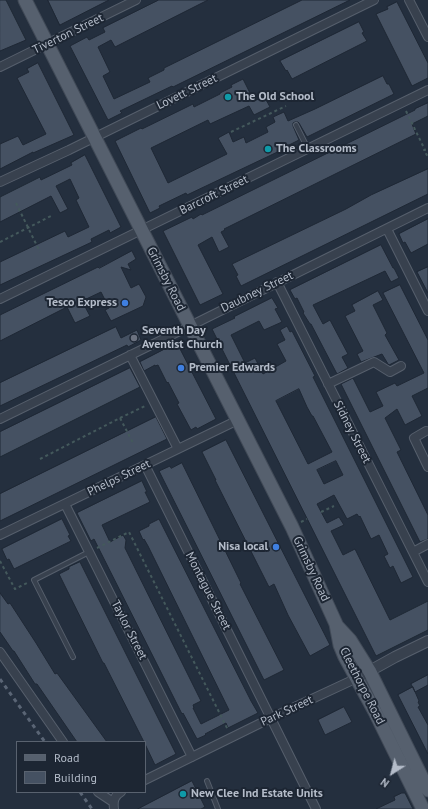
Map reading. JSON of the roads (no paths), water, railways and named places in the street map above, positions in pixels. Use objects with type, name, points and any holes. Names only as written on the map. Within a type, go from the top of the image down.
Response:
[{"type":"main road","name":"Grimsby Road","points":[[26,0],[292,527],[336,624]]},
{"type":"main road","name":"Cleethorpe Road","points":[[336,624],[350,640],[370,672],[428,790]]},
{"type":"main road","name":"Cleethorpe Road","points":[[336,624],[340,645],[424,809]]},
{"type":"street","name":"Tiverton Street","points":[[0,67],[136,0]]},
{"type":"street","name":"Lovett Street","points":[[0,182],[374,0]]},
{"type":"street","points":[[409,0],[428,37]]},
{"type":"street","name":"Barcroft Street","points":[[0,299],[308,150],[428,90]]},
{"type":"street","name":"Daubney Street","points":[[0,419],[428,208]]},
{"type":"street","points":[[387,228],[428,311]]},
{"type":"street","name":"Sidney Street","points":[[277,282],[428,582]]},
{"type":"street","points":[[130,355],[178,449]]},
{"type":"street","points":[[328,384],[374,362],[390,372],[401,366]]},
{"type":"street","name":"Phelps Street","points":[[0,535],[238,420]]},
{"type":"street","points":[[426,432],[414,438],[428,468]]},
{"type":"street","name":"Montague Street","points":[[145,465],[316,809]]},
{"type":"street","name":"Taylor Street","points":[[65,504],[192,757]]},
{"type":"street","points":[[413,552],[428,544]]},
{"type":"street","name":"Park Street","points":[[146,780],[271,718],[370,672],[395,657],[428,641]]},
{"type":"street","points":[[0,652],[62,741]]},
{"type":"street","points":[[99,793],[113,805],[115,798],[120,793]]},
{"type":"lane","points":[[296,125],[308,150]]},
{"type":"lane","points":[[73,657],[34,580],[89,552]]},
{"type":"lane","points":[[206,781],[218,809]]},
{"type":"railway","points":[[0,679],[44,741]]},
{"type":"railway","points":[[81,793],[92,809]]},
{"type":"place","name":"The Old School","points":[[228,97]]},
{"type":"place","name":"The Classrooms","points":[[268,149]]},
{"type":"place","name":"Tesco Express","points":[[125,303]]},
{"type":"place","name":"Seventh Day Aventist Church","points":[[134,338]]},
{"type":"place","name":"Premier Edwards","points":[[181,368]]},
{"type":"place","name":"Nisa local","points":[[276,547]]},
{"type":"place","name":"New Clee Ind Estate Units","points":[[183,794]]}]
